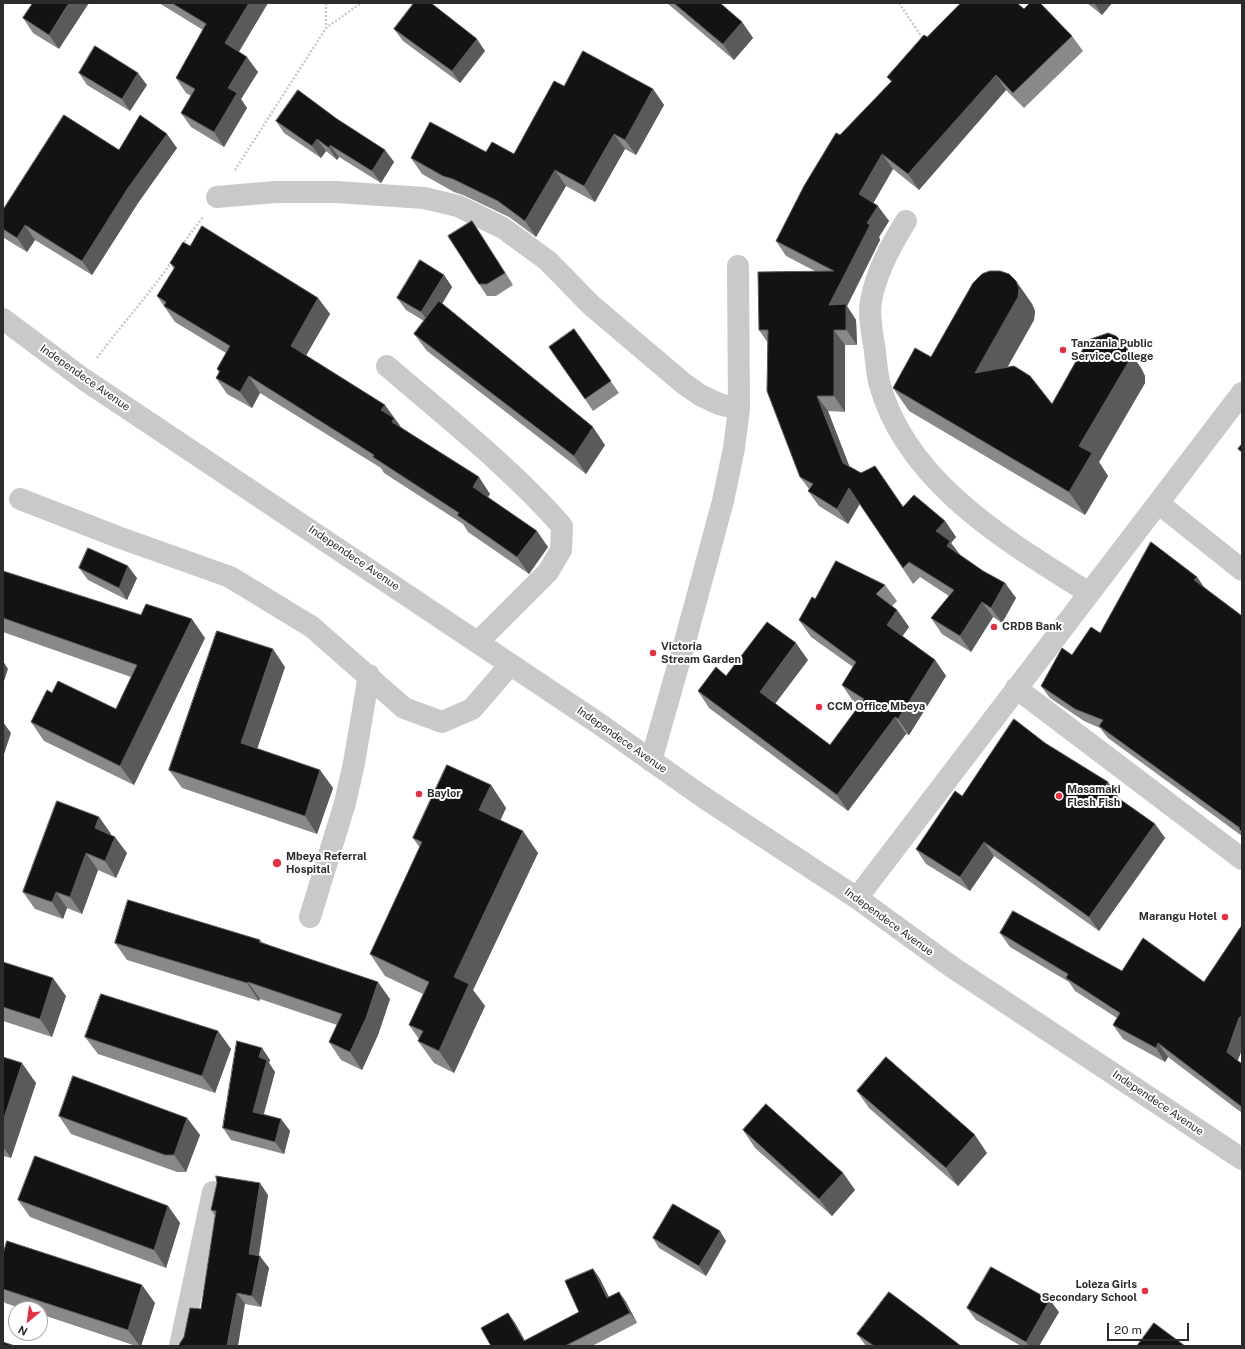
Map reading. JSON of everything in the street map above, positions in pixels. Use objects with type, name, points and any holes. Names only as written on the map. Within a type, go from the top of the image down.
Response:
[{"type":"street","points":[[217,197],[275,192],[336,192],[424,198],[458,206],[503,228],[548,261],[590,305],[683,383],[700,395],[719,404],[739,408]]},
{"type":"street","points":[[906,221],[891,245],[878,276],[871,302],[872,328],[879,382],[897,428],[922,463],[957,502],[1005,539],[1089,593]]},
{"type":"street","points":[[651,761],[724,501],[734,448],[739,408],[738,266]]},
{"type":"street","name":"Independece Avenue","points":[[3,319],[82,378],[478,642],[510,665],[598,722],[651,761],[856,898],[952,967],[1242,1159]]},
{"type":"street","points":[[387,366],[497,461],[538,499],[562,526],[561,550],[548,572],[478,642]]},
{"type":"street","points":[[856,898],[1242,393]]},
{"type":"street","points":[[20,499],[118,537],[230,576],[312,627],[369,675],[404,708],[442,722],[472,709],[510,665]]},
{"type":"street","points":[[1158,503],[1242,570]]},
{"type":"street","points":[[310,917],[346,796],[369,675]]},
{"type":"street","points":[[1016,688],[1242,860]]},
{"type":"street","points":[[180,1346],[213,1192]]},
{"type":"path","points":[[326,3],[326,28]]},
{"type":"path","points":[[898,3],[925,42]]},
{"type":"building","points":[[33,3],[69,3],[49,35],[23,18]]},
{"type":"building","points":[[172,3],[249,3],[225,43],[247,57],[228,88],[237,93],[214,132],[181,113],[195,89],[176,78],[206,24]]},
{"type":"building","points":[[414,3],[431,3],[477,39],[452,71],[394,29]]},
{"type":"building","points":[[674,3],[720,3],[742,22],[723,44]]},
{"type":"building","points":[[961,3],[1017,3],[1024,9],[1030,3],[1040,3],[1072,36],[1013,93],[996,75],[908,174],[882,154],[859,194],[878,206],[867,223],[870,225],[829,305],[846,304],[846,330],[834,330],[834,396],[817,396],[843,463],[861,473],[875,466],[903,507],[914,495],[945,521],[936,531],[950,541],[947,546],[983,571],[1005,583],[991,608],[982,602],[960,636],[931,618],[954,590],[909,562],[903,568],[849,488],[837,509],[808,491],[813,484],[800,477],[767,391],[768,330],[759,330],[758,272],[834,271],[776,241],[804,186],[836,133],[840,135],[892,81],[887,77],[924,35],[927,37]]},
{"type":"building","points":[[95,46],[138,73],[122,99],[79,73]]},
{"type":"building","points":[[583,51],[653,89],[625,140],[614,134],[584,186],[555,170],[525,221],[498,201],[453,179],[443,176],[411,158],[430,122],[486,152],[492,142],[514,154],[554,81],[564,86]]},
{"type":"building","points":[[298,90],[337,119],[385,150],[372,171],[330,145],[329,148],[317,139],[312,146],[276,121]]},
{"type":"building","points":[[64,115],[119,150],[140,115],[167,134],[128,188],[82,261],[25,225],[17,238],[3,229],[3,210]]},
{"type":"building","points":[[472,221],[505,273],[487,284],[479,284],[448,236]]},
{"type":"building","points":[[202,226],[318,298],[291,346],[385,405],[381,410],[394,418],[392,422],[479,477],[473,487],[537,531],[517,557],[457,515],[459,513],[373,457],[374,455],[249,376],[240,392],[216,378],[220,371],[217,369],[230,346],[164,306],[166,302],[157,296],[175,267],[170,263],[183,242],[190,246]]},
{"type":"building","points":[[420,260],[444,275],[421,312],[397,298]]},
{"type":"building","points":[[990,271],[1000,271],[1009,274],[1016,281],[1019,288],[1018,297],[975,373],[1014,366],[1030,376],[1052,404],[1088,340],[1108,333],[1116,336],[1125,345],[1129,354],[1129,361],[1079,446],[1092,453],[1069,492],[893,388],[915,348],[931,357],[973,283],[982,274]]},
{"type":"building","points":[[439,301],[593,427],[574,456],[414,334]]},
{"type":"building","points":[[574,329],[611,381],[585,399],[549,347]]},
{"type":"building","points":[[1242,444],[1242,452],[1238,449]]},
{"type":"building","points":[[1151,542],[1197,577],[1194,580],[1242,616],[1242,832],[1239,829],[1240,828],[1099,726],[1103,720],[1075,709],[1041,686],[1062,648],[1072,655],[1091,627],[1100,633]]},
{"type":"building","points":[[88,548],[128,566],[119,588],[79,568]]},
{"type":"building","points":[[836,561],[885,585],[876,594],[897,610],[887,625],[935,660],[898,719],[895,717],[837,795],[698,691],[716,667],[726,676],[767,622],[796,643],[760,692],[830,745],[864,699],[842,685],[856,662],[799,620],[812,597],[815,599]]},
{"type":"building","points":[[3,571],[141,615],[146,604],[192,619],[120,766],[31,722],[47,690],[52,693],[58,681],[116,709],[137,665],[3,618]]},
{"type":"building","points":[[217,631],[273,649],[241,743],[320,770],[305,816],[169,770]]},
{"type":"building","points":[[1014,719],[1045,743],[1108,782],[1104,788],[1155,824],[1089,917],[984,842],[960,877],[916,849],[955,791],[962,796]]},
{"type":"building","points":[[447,765],[491,785],[479,810],[523,831],[454,977],[469,984],[439,1051],[418,1041],[423,1031],[409,1025],[429,982],[370,954],[422,842],[413,838]]},
{"type":"building","points":[[57,801],[99,817],[95,828],[115,837],[105,861],[86,853],[70,897],[56,892],[52,902],[23,892]]},
{"type":"building","points":[[128,900],[260,940],[259,942],[378,982],[366,1018],[350,1052],[329,1042],[342,1014],[248,982],[247,983],[115,943]]},
{"type":"building","points":[[1013,911],[1122,971],[1143,938],[1204,982],[1242,925],[1242,1015],[1239,1018],[1227,1052],[1242,1064],[1242,1107],[1158,1043],[1156,1048],[1113,1025],[1120,1013],[1066,978],[1068,974],[1000,933]]},
{"type":"building","points":[[3,962],[53,978],[40,1019],[3,1007]]},
{"type":"building","points":[[101,994],[218,1031],[202,1076],[85,1037]]},
{"type":"building","points":[[237,1041],[262,1048],[259,1057],[267,1060],[253,1112],[281,1119],[275,1142],[223,1128]]},
{"type":"building","points":[[3,1057],[22,1063],[3,1121]]},
{"type":"building","points":[[886,1057],[975,1135],[946,1168],[857,1091]]},
{"type":"building","points":[[73,1076],[187,1118],[174,1155],[165,1155],[59,1116]]},
{"type":"building","points":[[766,1104],[843,1173],[819,1199],[743,1130]]},
{"type":"building","points":[[35,1156],[168,1206],[154,1250],[18,1200]]},
{"type":"building","points":[[216,1176],[260,1183],[249,1254],[260,1256],[252,1296],[237,1293],[227,1346],[179,1346],[184,1337],[190,1308],[201,1309],[216,1211],[211,1210],[217,1183]]},
{"type":"building","points":[[673,1204],[720,1231],[699,1266],[653,1238]]},
{"type":"building","points":[[7,1241],[142,1285],[128,1330],[48,1304],[48,1301],[40,1301],[3,1289],[3,1254]]},
{"type":"building","points":[[991,1267],[1050,1300],[1026,1342],[967,1308]]},
{"type":"building","points":[[593,1269],[607,1298],[619,1292],[630,1313],[565,1346],[491,1346],[481,1328],[508,1313],[524,1341],[579,1312],[565,1281]]},
{"type":"building","points":[[889,1292],[961,1346],[874,1346],[857,1334]]},
{"type":"building","points":[[1154,1323],[1185,1346],[1137,1346]]},
{"type":"building","points":[[3,1342],[15,1346],[3,1346]]},
{"type":"place","name":"Tanzania Public Service College","points":[[1063,350]]},
{"type":"place","name":"CRDB Bank","points":[[994,627]]},
{"type":"place","name":"Victoria Stream Garden","points":[[653,653]]},
{"type":"place","name":"CCM Office Mbeya","points":[[819,707]]},
{"type":"place","name":"Baylor","points":[[419,794]]},
{"type":"place","name":"Masamaki Flesh Fish","points":[[1059,796]]},
{"type":"place","name":"Mbeya Referral Hospital","points":[[277,863]]},
{"type":"place","name":"Marangu Hotel","points":[[1225,917]]},
{"type":"place","name":"Loleza Girls Secondary School","points":[[1145,1291]]}]
